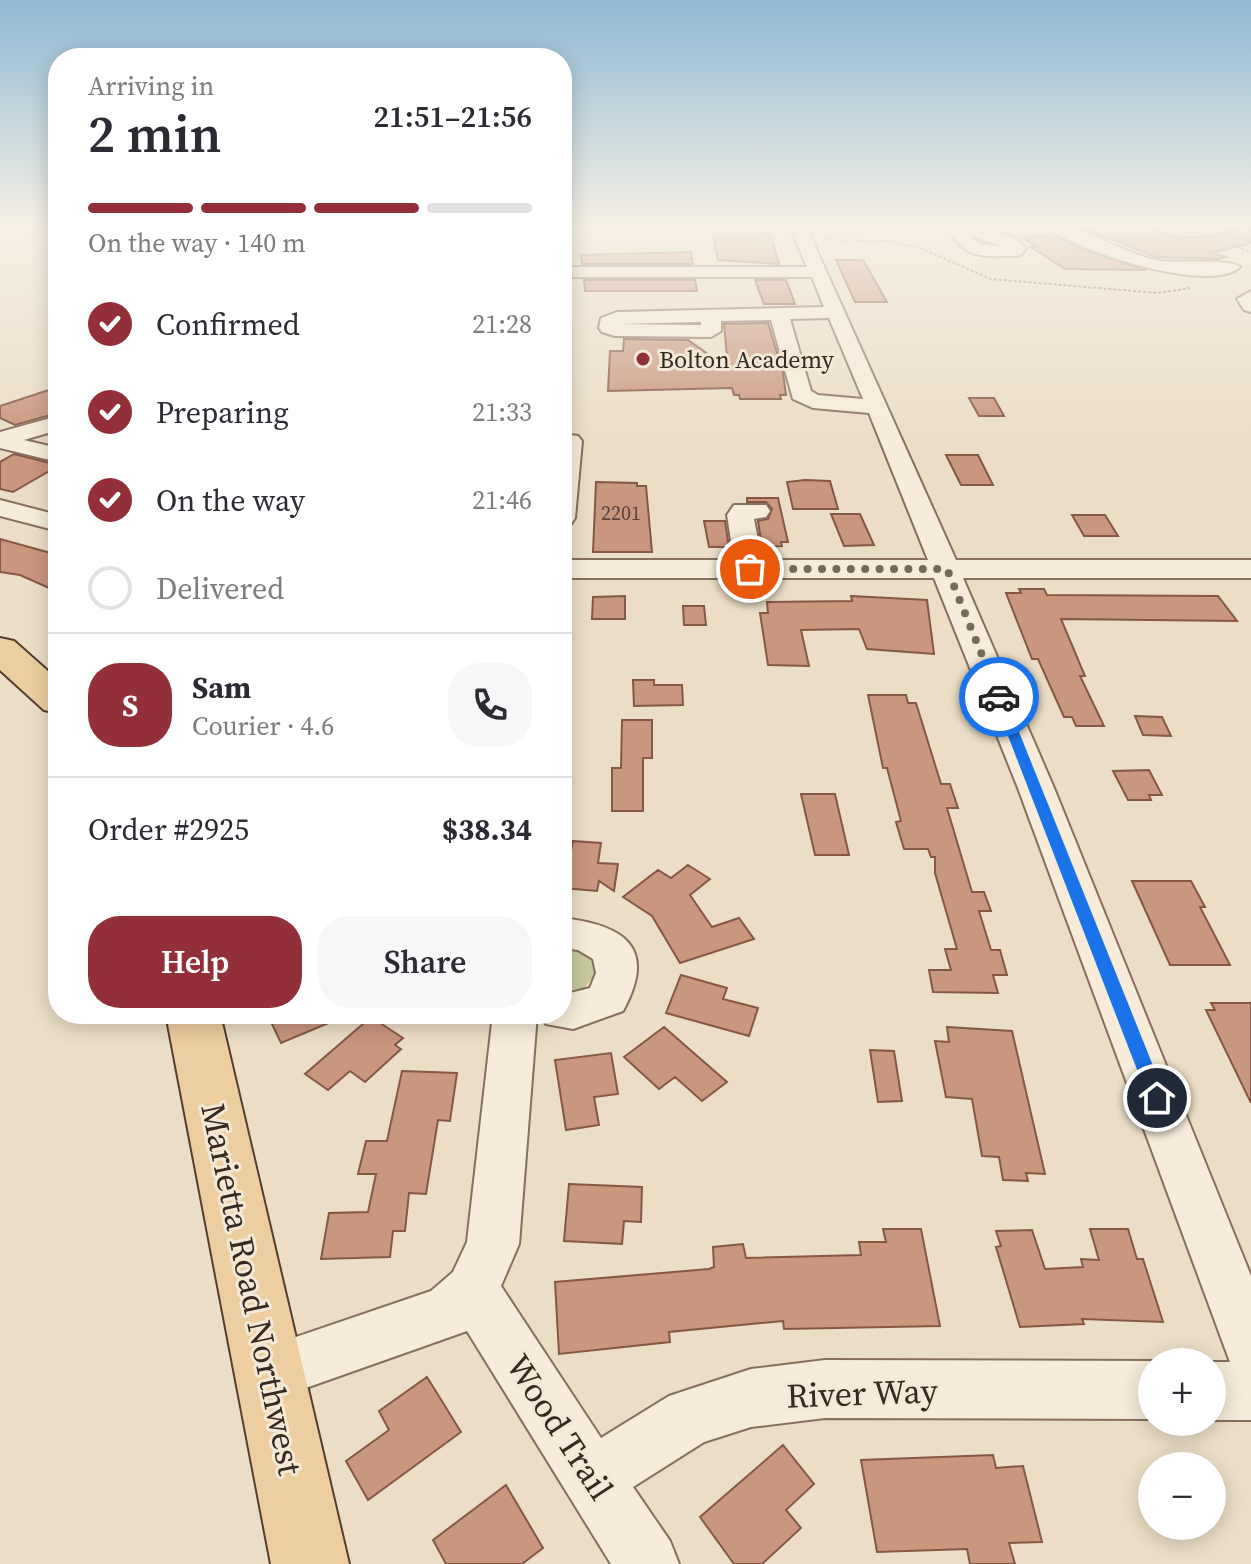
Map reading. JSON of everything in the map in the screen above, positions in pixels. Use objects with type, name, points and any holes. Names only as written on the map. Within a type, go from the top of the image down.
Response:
[{"type":"main road","points":[[0,649],[48,692]]},
{"type":"main road","name":"Marietta Road Northwest","points":[[195,1024],[310,1564]]},
{"type":"street","points":[[831,297],[947,569],[1036,788],[1251,1345]]},
{"type":"street","points":[[1251,297],[1246,299],[1251,306]]},
{"type":"street","points":[[615,330],[711,331],[711,317],[837,312]]},
{"type":"street","points":[[779,313],[801,394],[813,401],[878,407]]},
{"type":"street","points":[[0,440],[48,426]]},
{"type":"street","points":[[0,440],[48,452]]},
{"type":"street","points":[[0,508],[48,520]]},
{"type":"street","points":[[750,569],[740,515],[743,511],[757,511]]},
{"type":"street","points":[[572,569],[1251,569]]},
{"type":"street","points":[[572,934],[586,936],[613,950],[617,973],[608,999],[572,1012]]},
{"type":"street","points":[[269,1373],[448,1312],[472,1290],[493,1244],[514,1024]]},
{"type":"street","name":"Wood Trail","points":[[472,1290],[647,1564]]},
{"type":"street","name":"River Way","points":[[592,1478],[690,1417],[751,1398],[825,1389],[1138,1390]]},
{"type":"street","points":[[1226,1391],[1251,1391]]},
{"type":"green space","points":[[572,947],[584,948],[598,971],[584,988],[572,990]]},
{"type":"building","points":[[761,297],[792,297],[795,304],[764,304]]},
{"type":"building","points":[[853,297],[884,297],[887,302],[855,302]]},
{"type":"building","name":"Bolton Academy","points":[[768,323],[783,373],[786,395],[780,395],[781,399],[740,399],[739,395],[734,395],[732,388],[608,391],[610,351],[623,351],[624,339],[688,340],[728,368],[724,324]]},
{"type":"building","points":[[48,390],[48,416],[15,425],[0,418],[0,406]]},
{"type":"building","points":[[969,398],[994,398],[1004,416],[979,416]]},
{"type":"building","points":[[14,454],[48,462],[48,472],[13,492],[0,489],[0,462]]},
{"type":"building","points":[[946,455],[978,455],[993,485],[961,485]]},
{"type":"building","points":[[830,481],[838,509],[793,509],[787,482]]},
{"type":"building","points":[[596,482],[646,486],[652,552],[593,552]]},
{"type":"building","points":[[747,498],[778,498],[788,542],[781,542],[782,546],[762,547],[758,521],[768,519],[772,509],[766,502],[747,502]]},
{"type":"building","points":[[831,514],[860,514],[874,545],[844,546]]},
{"type":"building","points":[[1072,515],[1105,515],[1118,536],[1084,536]]},
{"type":"building","points":[[704,521],[725,521],[729,547],[709,547]]},
{"type":"building","points":[[0,539],[48,552],[48,588],[20,575],[0,572]]},
{"type":"building","points":[[1019,589],[1044,589],[1047,595],[1218,596],[1237,621],[1061,619],[1085,676],[1080,676],[1104,726],[1076,726],[1072,717],[1064,717],[1038,659],[1032,659],[1006,593],[1021,593]]},
{"type":"building","points":[[625,596],[625,619],[592,619],[593,597]]},
{"type":"building","points":[[851,596],[927,600],[934,654],[867,649],[859,629],[801,630],[809,666],[768,665],[760,613],[768,613],[767,602],[852,601]]},
{"type":"building","points":[[683,606],[704,606],[706,625],[684,625]]},
{"type":"building","points":[[633,680],[654,680],[654,685],[682,685],[683,705],[634,706]]},
{"type":"building","points":[[868,695],[906,695],[908,703],[916,703],[941,784],[950,784],[958,808],[947,808],[972,892],[984,892],[991,911],[979,911],[991,950],[1000,950],[1007,975],[993,975],[998,993],[933,992],[929,970],[951,970],[945,949],[957,949],[935,873],[935,857],[931,857],[928,849],[904,849],[896,822],[901,821],[887,768],[883,768]]},
{"type":"building","points":[[1135,716],[1162,717],[1171,736],[1143,735]]},
{"type":"building","points":[[622,720],[652,720],[652,758],[643,758],[643,811],[612,811],[612,768],[621,768]]},
{"type":"building","points":[[1149,770],[1162,795],[1149,795],[1151,800],[1128,800],[1113,771]]},
{"type":"building","points":[[801,794],[835,794],[849,855],[815,855]]},
{"type":"building","points":[[573,841],[601,843],[598,863],[618,864],[614,891],[599,881],[597,891],[572,889]]},
{"type":"building","points":[[688,865],[710,879],[690,895],[712,927],[739,918],[754,939],[680,963],[652,916],[623,897],[658,870],[671,878]]},
{"type":"building","points":[[1132,881],[1191,881],[1205,907],[1200,907],[1230,965],[1170,965]]},
{"type":"building","points":[[681,975],[727,988],[723,999],[758,1008],[749,1036],[666,1013]]},
{"type":"building","points":[[1211,1003],[1251,1003],[1251,1103],[1206,1010],[1215,1010]]},
{"type":"building","points":[[272,1024],[326,1024],[281,1043]]},
{"type":"building","points":[[363,1024],[382,1024],[403,1038],[395,1045],[401,1049],[365,1082],[350,1071],[328,1090],[305,1074]]},
{"type":"building","points":[[664,1027],[727,1082],[702,1101],[675,1077],[659,1089],[624,1057]]},
{"type":"building","points":[[947,1027],[1012,1031],[1045,1174],[1026,1173],[1028,1181],[1003,1180],[999,1157],[982,1156],[972,1099],[946,1097],[935,1041],[949,1042]]},
{"type":"building","points":[[870,1050],[894,1051],[902,1101],[878,1102]]},
{"type":"building","points":[[611,1053],[618,1094],[594,1097],[599,1125],[566,1130],[555,1060]]},
{"type":"building","points":[[402,1071],[457,1073],[450,1121],[438,1120],[426,1194],[409,1193],[405,1231],[393,1231],[390,1257],[321,1259],[329,1213],[368,1212],[376,1174],[358,1174],[366,1141],[387,1141]]},
{"type":"building","points":[[569,1184],[642,1187],[641,1222],[624,1221],[622,1244],[564,1241]]},
{"type":"building","points":[[883,1229],[921,1229],[940,1326],[784,1329],[783,1321],[669,1332],[670,1342],[559,1354],[555,1282],[709,1269],[714,1267],[713,1247],[743,1244],[746,1258],[861,1255],[859,1242],[886,1242]]},
{"type":"building","points":[[1090,1229],[1128,1229],[1137,1259],[1143,1259],[1163,1322],[1082,1319],[1084,1324],[1020,1327],[996,1247],[1001,1246],[996,1231],[1032,1230],[1045,1269],[1083,1267],[1081,1259],[1099,1260]]},
{"type":"building","points":[[427,1377],[461,1432],[368,1500],[346,1461],[389,1430],[379,1411]]},
{"type":"building","points":[[783,1445],[814,1484],[786,1510],[801,1528],[762,1564],[734,1564],[700,1517]]},
{"type":"building","points":[[993,1455],[996,1468],[1023,1466],[1042,1542],[1009,1543],[1015,1564],[970,1564],[967,1549],[877,1552],[861,1460]]},
{"type":"building","points":[[506,1485],[543,1548],[522,1564],[446,1564],[433,1540]]},
{"type":"way so far","points":[[750,569],[947,569],[999,697]]},
{"type":"place","name":"Bolton Academy","points":[[643,359]]},
{"type":"route","points":[[999,697],[1157,1098]]}]
